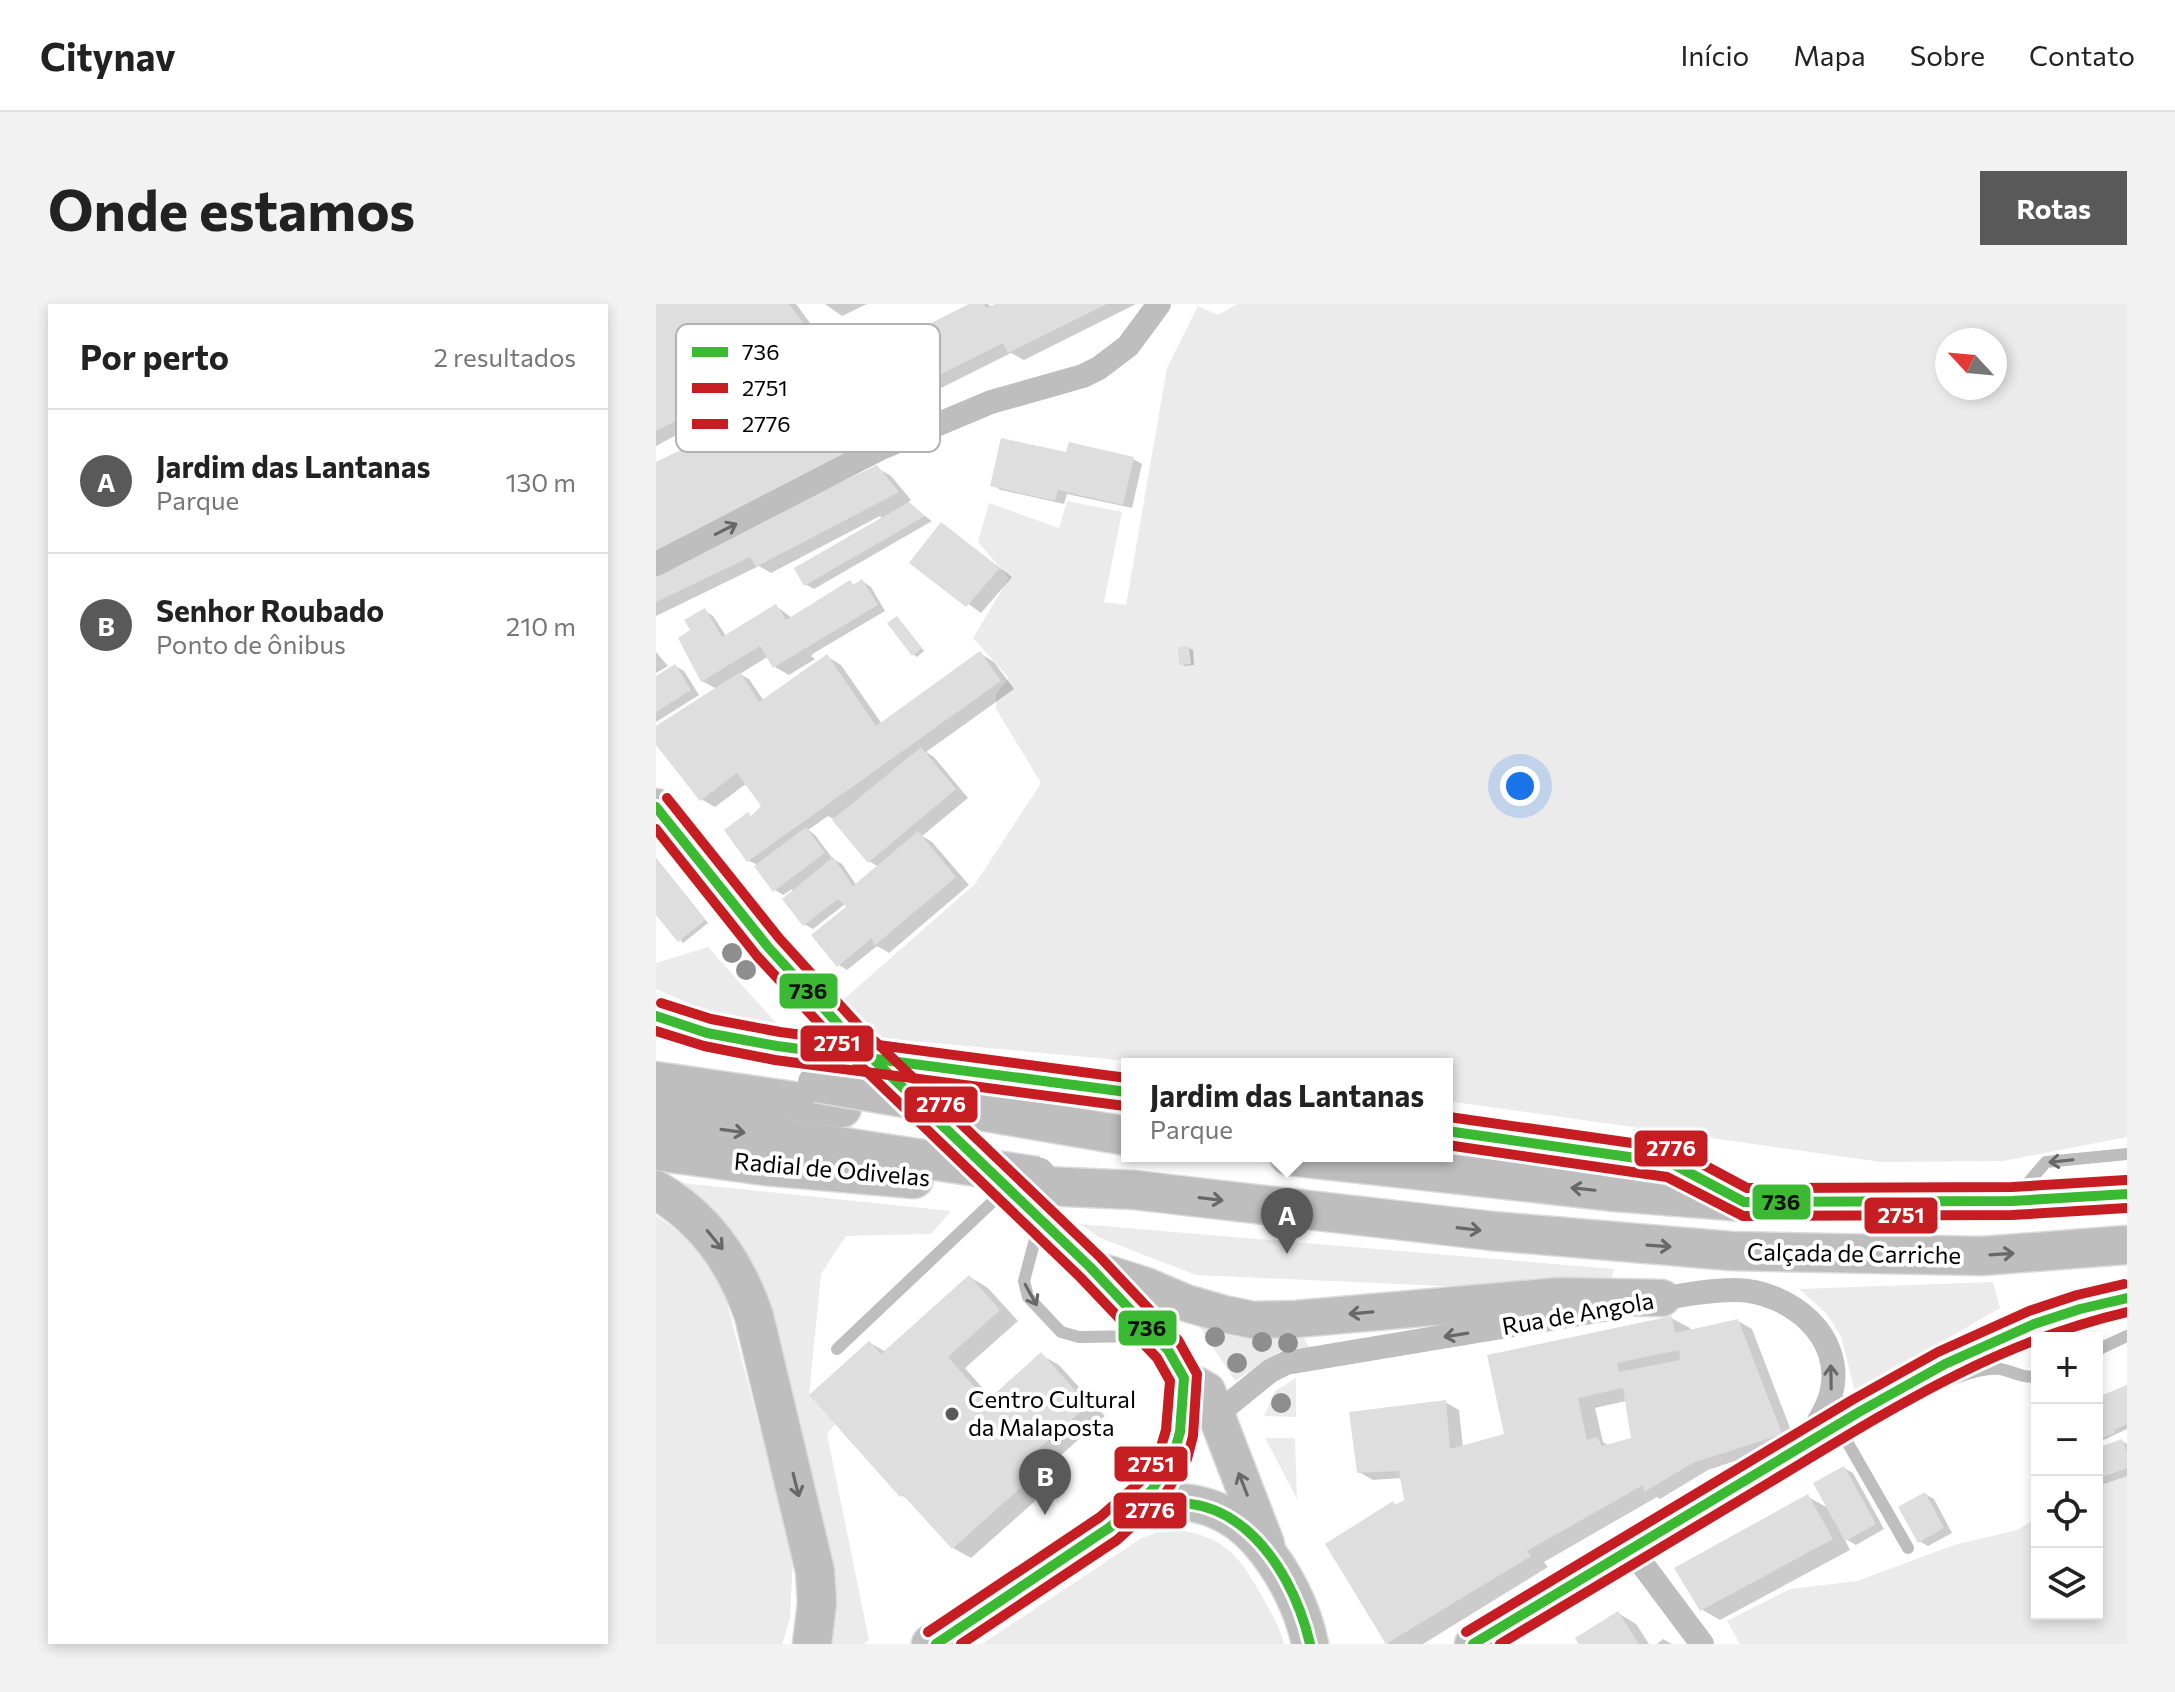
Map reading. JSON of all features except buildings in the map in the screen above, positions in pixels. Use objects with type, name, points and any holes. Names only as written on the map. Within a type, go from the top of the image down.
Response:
[{"type":"highway","points":[[656,1016],[730,1038],[795,1049],[1121,1091]]},
{"type":"highway","points":[[656,1057],[829,1096]]},
{"type":"highway","points":[[656,1081],[829,1096],[1121,1135]]},
{"type":"highway","points":[[656,1118],[883,1153],[1032,1193]]},
{"type":"highway","points":[[1453,1132],[1671,1163],[1744,1202]]},
{"type":"highway","name":"Radial de Odivelas","points":[[656,1151],[793,1169],[1032,1193],[1134,1190],[1581,1240]]},
{"type":"highway","points":[[1343,1162],[1615,1192],[1744,1202],[2012,1201],[2127,1194]]},
{"type":"highway","points":[[656,1190],[704,1227],[728,1256],[744,1284],[815,1571],[817,1603],[812,1644]]},
{"type":"highway","name":"Calçada de Carriche","points":[[1581,1240],[1731,1251],[1926,1256],[1982,1256],[2127,1245]]},
{"type":"main road","points":[[656,807],[788,971],[848,1035],[1032,1193],[1090,1267],[1168,1350],[1184,1378],[1207,1391],[1269,1553],[1297,1602],[1310,1644]]},
{"type":"main road","points":[[1090,1267],[1186,1303],[1254,1320],[1558,1296],[1662,1298]]},
{"type":"main road","points":[[1473,1644],[1879,1400],[1999,1337],[2046,1318],[2127,1298]]},
{"type":"main road","points":[[1109,1528],[1152,1490],[1174,1453],[1180,1432],[1184,1378]]},
{"type":"main road","points":[[1174,1453],[1217,1414]]},
{"type":"main road","points":[[937,1642],[1109,1528],[1157,1504],[1202,1505],[1235,1519],[1269,1553]]},
{"type":"street","points":[[940,423],[1099,368],[1128,346],[1159,304]]},
{"type":"street","points":[[656,564],[876,452]]},
{"type":"street","name":"Rua de Angola","points":[[1217,1414],[1270,1371],[1295,1361],[1553,1320],[1662,1298],[1737,1290],[1776,1298],[1802,1312],[1818,1329],[1828,1351],[1833,1372],[1831,1394],[1819,1422],[1802,1447]]},
{"type":"street","points":[[1631,1549],[1702,1644]]},
{"type":"lane","points":[[2012,1201],[2046,1162],[2127,1154]]},
{"type":"lane","points":[[1032,1193],[1024,1281],[1028,1297],[1061,1332],[1079,1337],[1156,1336]]},
{"type":"lane","points":[[837,1349],[1032,1193]]},
{"type":"lane","points":[[2103,1347],[2127,1336]]},
{"type":"lane","points":[[1879,1400],[1988,1370],[1999,1369],[2031,1377]]},
{"type":"lane","points":[[1838,1425],[1908,1548]]},
{"type":"shaded area","points":[[1237,304],[2127,304],[2127,1137],[2003,1161],[1881,1162],[1453,1102],[1453,1058],[1121,1060],[848,1035],[821,1005],[844,999],[975,884],[1041,783],[996,709],[996,694],[1009,678],[973,638],[1009,578],[978,542],[989,503],[1059,528],[1067,501],[1122,512],[1104,602],[1126,605],[1167,368],[1198,306],[1218,315]]},
{"type":"shaded area","points":[[708,947],[778,1025],[702,1009],[656,989],[656,963]]},
{"type":"shaded area","points":[[682,1183],[951,1211],[931,1234],[846,1236],[821,1274],[809,1395],[835,1424],[827,1434],[869,1640],[864,1644],[826,1644],[756,1289],[727,1226]]},
{"type":"shaded area","points":[[656,1216],[696,1251],[725,1295],[793,1557],[790,1618],[782,1644],[656,1644]]},
{"type":"shaded area","points":[[1080,1224],[1614,1269],[1611,1280],[1466,1287],[1196,1275],[1100,1238]]},
{"type":"shaded area","points":[[1993,1282],[2000,1308],[1855,1392],[1841,1336],[1826,1313],[1799,1289]]},
{"type":"shaded area","points":[[1198,1324],[1296,1327],[1310,1348],[1279,1352],[1235,1381]]},
{"type":"shaded area","points":[[1296,1378],[1296,1417],[1264,1416],[1275,1391]]},
{"type":"shaded area","points":[[1265,1438],[1295,1438],[1297,1499]]},
{"type":"shaded area","points":[[2127,1476],[2127,1644],[1740,1644],[1727,1621],[1790,1589],[1857,1581],[1954,1545],[2017,1530],[2031,1522],[2031,1620],[2103,1620],[2103,1486]]},
{"type":"shaded area","points":[[1177,1530],[1207,1537],[1238,1560],[1269,1609],[1284,1644],[982,1644],[1140,1539]]},
{"type":"transit line","name":"2776","points":[[667,798],[779,938],[858,1025],[1100,1257],[1178,1340],[1197,1374],[1193,1436],[1187,1459],[1162,1499],[1117,1540],[961,1644]]},
{"type":"transit line","name":"736","points":[[656,807],[768,947],[848,1035],[1090,1267],[1168,1350],[1184,1378],[1180,1432],[1174,1453],[1152,1490],[1109,1528]]},
{"type":"transit line","name":"2751","points":[[656,829],[757,956],[838,1044],[1080,1277],[1157,1358],[1170,1381],[1166,1430],[1161,1447],[1141,1481],[1100,1517],[928,1632]]},
{"type":"transit line","name":"2776","points":[[661,1003],[711,1019],[780,1032],[1121,1077]]},
{"type":"transit line","name":"736","points":[[656,1016],[707,1033],[777,1046],[1121,1091]]},
{"type":"transit line","name":"2751","points":[[656,1031],[704,1046],[775,1060],[1121,1105]]},
{"type":"transit line","name":"2776","points":[[1453,1118],[1674,1149],[1747,1188],[2012,1187],[2126,1180]]},
{"type":"transit line","name":"736","points":[[1453,1132],[1671,1163],[1744,1202],[2012,1201],[2127,1194]]},
{"type":"transit line","name":"2751","points":[[1453,1146],[1667,1177],[1743,1216],[2012,1215],[2127,1208]]},
{"type":"transit line","name":"2776","points":[[1466,1632],[1852,1400],[1938,1352],[2029,1311],[2124,1284]]},
{"type":"transit line","name":"736","points":[[1473,1644],[1859,1412],[1945,1364],[2034,1324],[2127,1298]]},
{"type":"transit line","name":"2751","points":[[1500,1644],[1858,1429],[1943,1382],[2031,1342],[2127,1312]]},
{"type":"transit line","name":"736","points":[[936,1644],[1125,1517],[1160,1505],[1192,1504],[1221,1513],[1246,1530],[1268,1553],[1286,1581],[1310,1644]]},
{"type":"place","name":"Jardim das Lantanas","points":[[1287,1254]]},
{"type":"place","name":"Centro Cultural da Malaposta","points":[[952,1414]]},
{"type":"place","name":"Senhor Roubado","points":[[1045,1515]]}]
